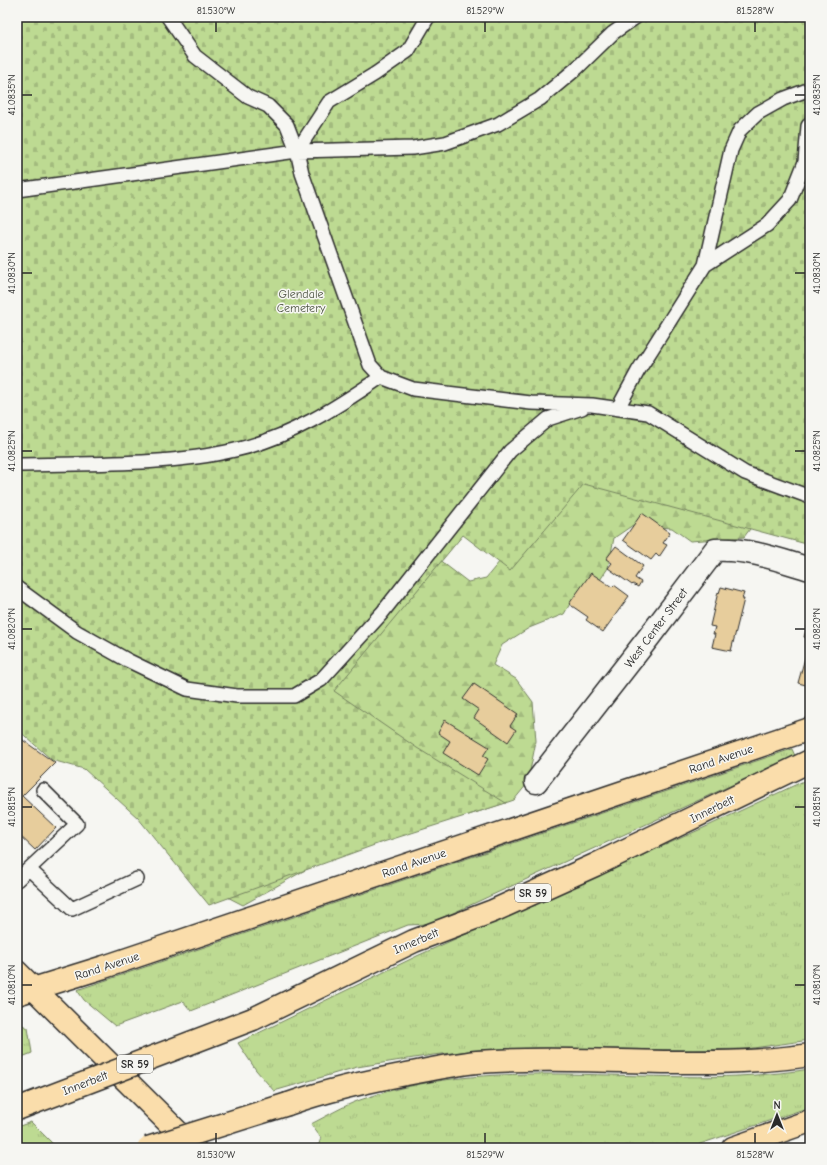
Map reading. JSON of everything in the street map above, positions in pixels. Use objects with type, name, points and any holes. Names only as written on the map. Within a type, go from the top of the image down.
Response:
[{"type":"main road","name":"Rand Avenue","points":[[25,991],[112,965],[810,729]]},
{"type":"main road","name":"Innerbelt","points":[[17,1109],[253,1019],[414,941],[493,911],[595,865],[810,761]]},
{"type":"main road","points":[[17,972],[25,991],[194,1148]]},
{"type":"main road","points":[[148,1148],[288,1104],[321,1092],[354,1084],[476,1062],[563,1060],[685,1062],[779,1059],[810,1055]]},
{"type":"main road","points":[[732,1148],[810,1121]]},
{"type":"street","name":"West Center Street","points":[[536,782],[715,550],[731,549],[748,552],[810,569]]},
{"type":"lane","points":[[168,17],[195,56],[248,97],[268,106],[287,125],[302,173],[370,365],[381,377],[413,389],[531,403],[592,405],[648,413],[745,473],[810,497]]},
{"type":"lane","points":[[296,151],[329,102],[375,74],[408,51],[428,17]]},
{"type":"lane","points":[[17,190],[296,151],[413,148],[445,143],[473,134],[517,114],[540,99],[577,68],[613,33],[636,17]]},
{"type":"lane","points":[[618,408],[638,371],[705,264],[731,150],[740,130],[758,113],[783,99],[810,89]]},
{"type":"lane","points":[[705,264],[767,225],[790,200],[805,162],[808,126],[810,123]]},
{"type":"lane","points":[[17,465],[178,459],[236,450],[287,433],[335,408],[381,377]]},
{"type":"lane","points":[[17,588],[77,632],[127,660],[187,689],[237,696],[294,696],[321,680],[382,614],[510,452],[548,419],[592,405]]},
{"type":"lane","points":[[18,878],[77,824],[43,790]]},
{"type":"lane","points":[[29,869],[72,909],[137,879]]},
{"type":"green space","name":"Glendale Cemetery","points":[[17,17],[810,17],[810,545],[584,484],[510,571],[463,535],[334,691],[417,748],[506,803],[380,843],[209,905],[138,818],[84,769],[52,760],[17,729]]},
{"type":"green space","points":[[562,465],[740,514],[750,529],[744,537],[690,541],[672,528],[633,525],[614,538],[608,568],[598,583],[575,595],[564,614],[529,628],[502,645],[493,665],[516,679],[533,702],[536,741],[527,784],[514,800],[469,815],[362,838],[243,905],[210,888],[203,574],[438,559],[468,582],[486,578],[509,550]]},
{"type":"green space","points":[[792,749],[795,756],[429,924],[408,925],[191,1011],[183,1001],[115,1026],[84,1000],[77,990]]},
{"type":"green space","points":[[810,778],[810,1040],[746,1049],[689,1050],[539,1048],[480,1050],[433,1055],[357,1067],[274,1091],[256,1070],[238,1043],[417,956],[710,825]]},
{"type":"green space","points":[[17,1022],[28,1028],[32,1053],[17,1059]]},
{"type":"green space","points":[[810,1069],[810,1107],[688,1148],[311,1148],[319,1144],[321,1138],[311,1124],[360,1100],[415,1085],[471,1077],[527,1074],[697,1077],[754,1075]]},
{"type":"green space","points":[[31,1122],[57,1148],[17,1148],[17,1127]]},
{"type":"building","points":[[642,513],[670,533],[663,543],[667,545],[659,557],[656,554],[651,560],[623,540]]},
{"type":"building","points":[[616,546],[643,566],[635,578],[641,582],[638,587],[633,584],[632,585],[608,568],[612,563],[606,559]]},
{"type":"building","points":[[591,573],[612,587],[614,585],[629,596],[603,632],[586,620],[588,617],[569,604]]},
{"type":"building","points":[[721,587],[744,593],[742,599],[744,599],[731,651],[712,647],[715,627],[710,626],[718,592],[719,593]]},
{"type":"building","points":[[810,616],[810,639],[804,637]]},
{"type":"building","points":[[810,640],[810,686],[798,683]]},
{"type":"building","points":[[474,684],[518,714],[510,726],[516,730],[508,742],[474,718],[479,710],[463,699]]},
{"type":"building","points":[[445,720],[489,747],[483,756],[488,759],[478,775],[443,753],[450,741],[438,733]]},
{"type":"building","points":[[17,736],[55,763],[22,796],[56,828],[35,850],[17,833]]}]
